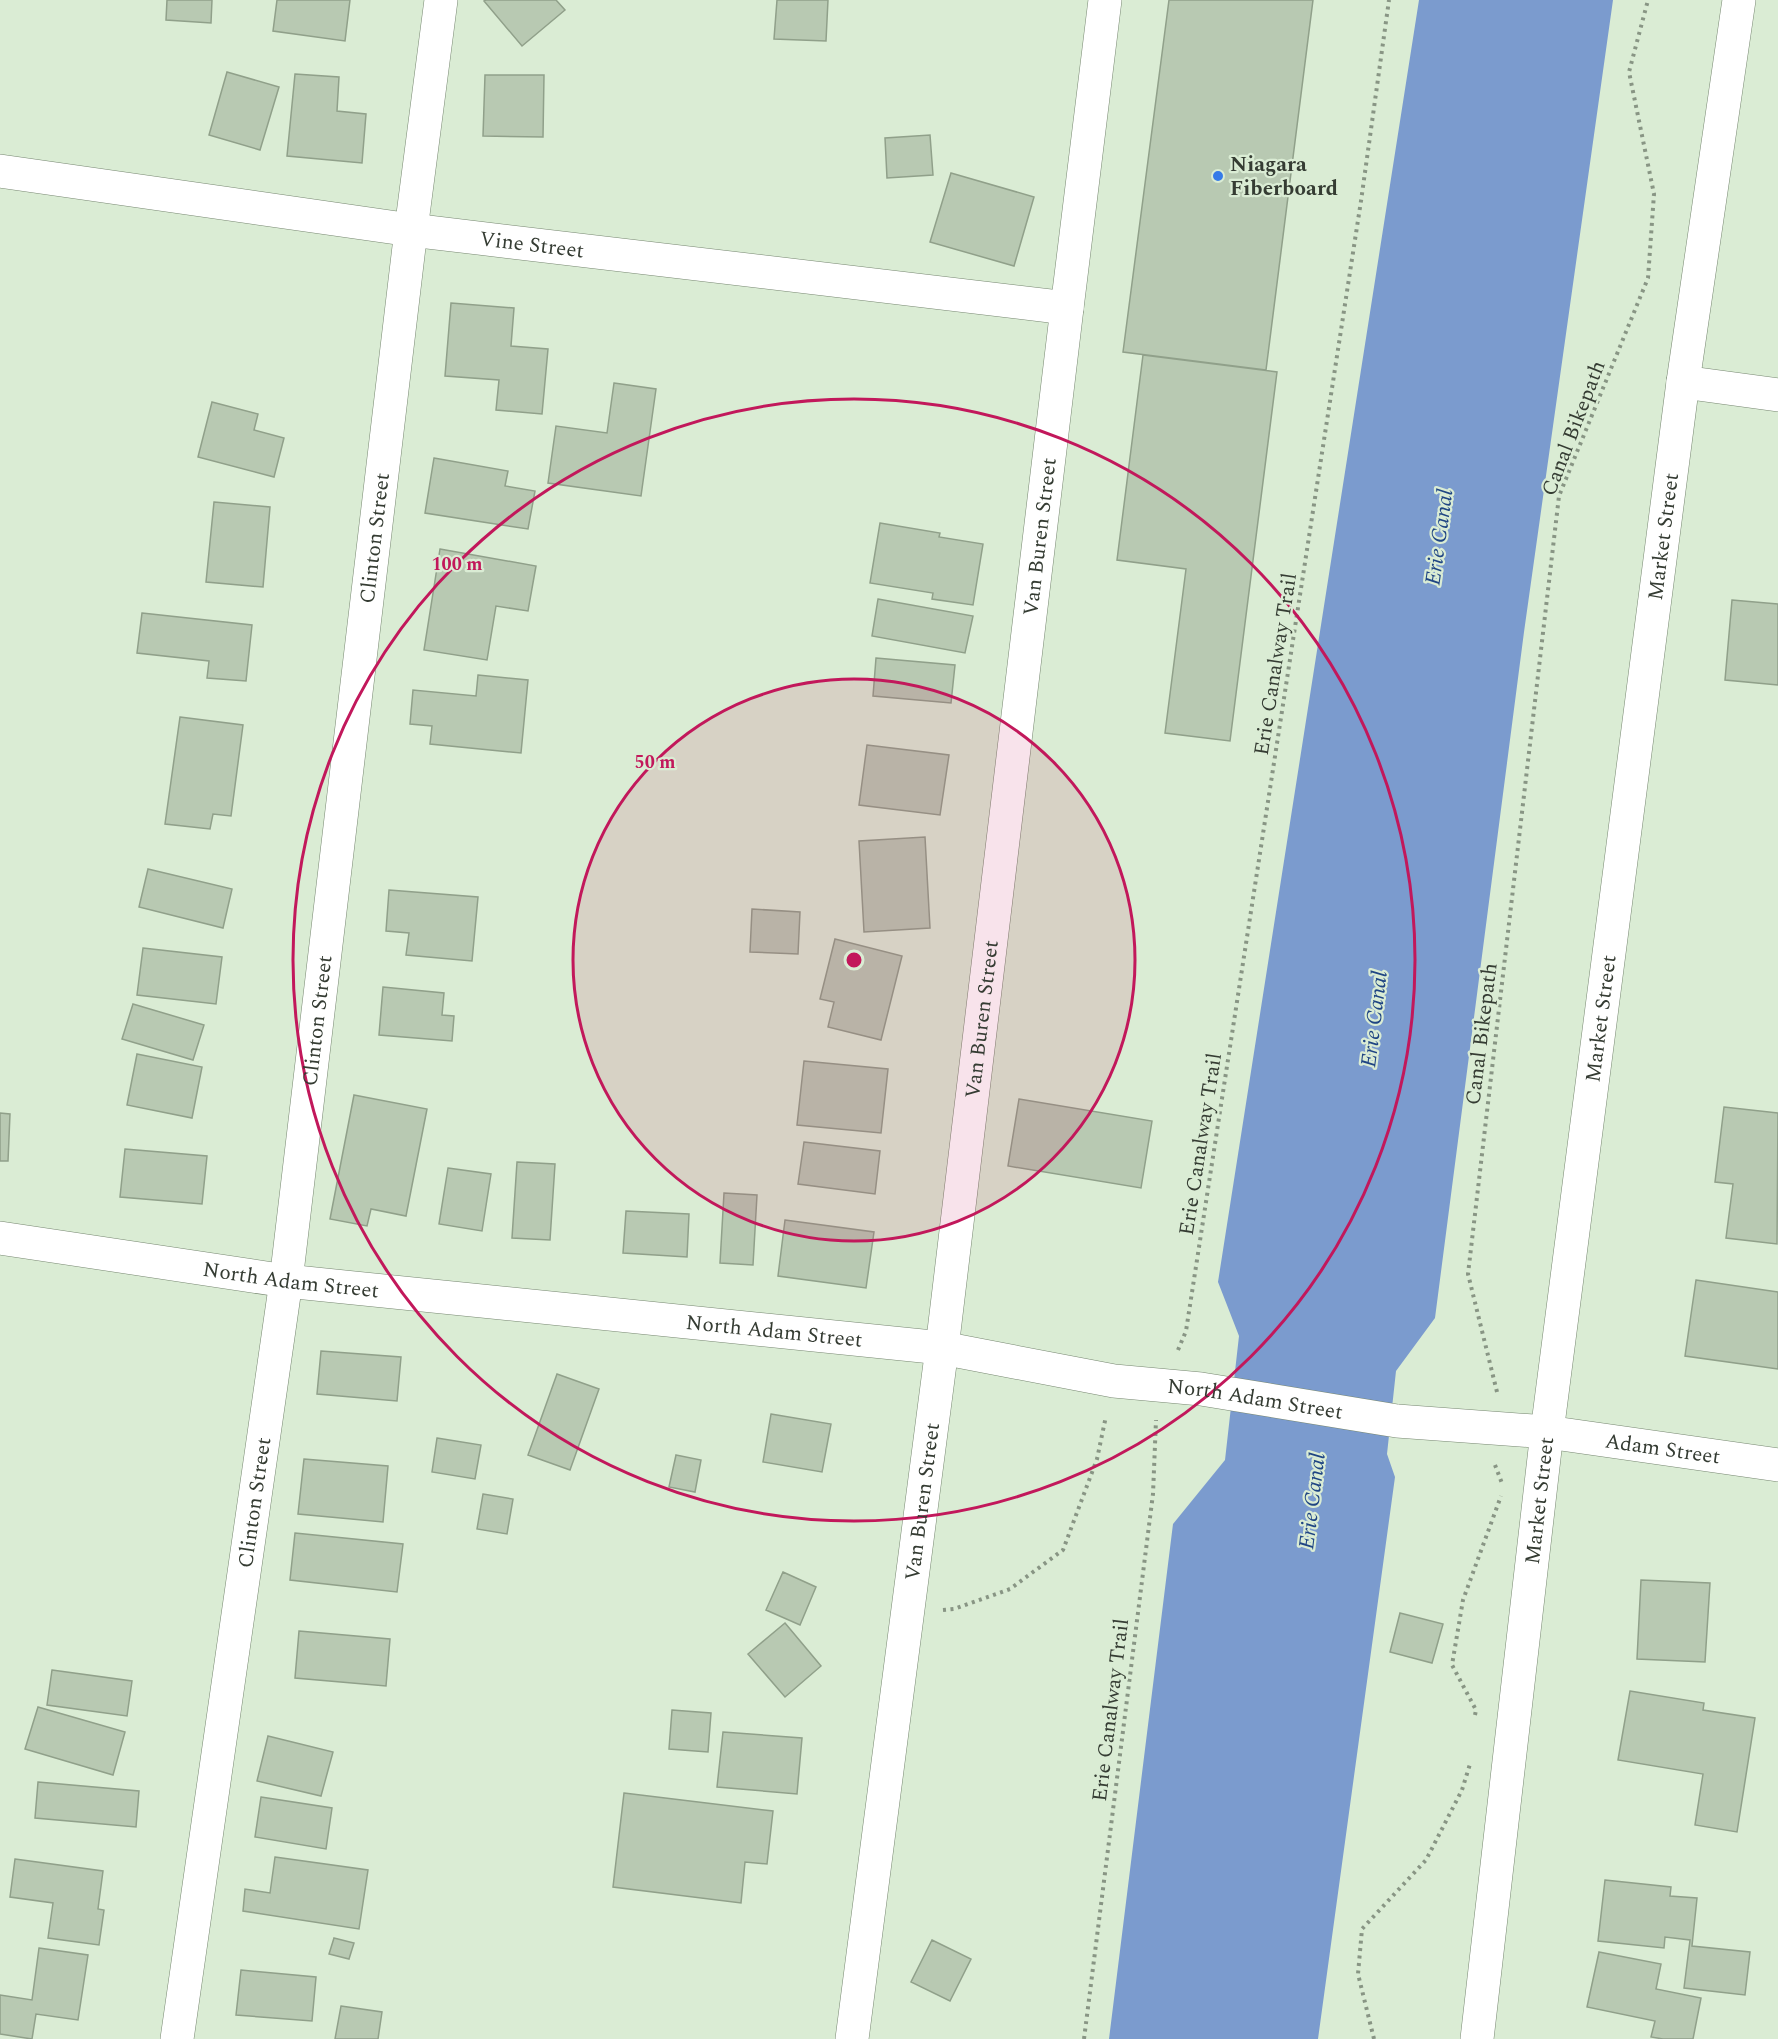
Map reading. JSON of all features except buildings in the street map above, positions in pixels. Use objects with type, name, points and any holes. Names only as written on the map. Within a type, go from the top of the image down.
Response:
[{"type":"street","name":"Clinton Street","points":[[177,2039],[285,1281],[411,230],[441,0]]},
{"type":"street","name":"Van Buren Street","points":[[852,2039],[942,1348],[1105,0]]},
{"type":"street","name":"Market Street","points":[[1477,2039],[1546,1432],[1683,382],[1739,0]]},
{"type":"street","name":"Vine Street","points":[[0,171],[411,230],[1066,308]]},
{"type":"street","points":[[1683,382],[1778,395]]},
{"type":"street","name":"North Adam Street","points":[[0,1238],[285,1281],[942,1348],[1114,1380],[1201,1389],[1397,1421],[1546,1432]]},
{"type":"street","name":"Adam Street","points":[[1546,1432],[1778,1465]]},
{"type":"path","name":"Erie Canalway Trail","points":[[1186,1331],[1360,213],[1389,0]]},
{"type":"path","name":"Canal Bikepath","points":[[1475,1720],[1476,1710],[1452,1665],[1463,1600],[1504,1489],[1492,1456],[1499,1428],[1497,1389],[1468,1274],[1559,496],[1648,278],[1654,194],[1629,72],[1648,0]]},
{"type":"path","points":[[908,1611],[954,1609],[1010,1589],[1064,1550],[1096,1459],[1114,1380]]},
{"type":"path","name":"Erie Canalway Trail","points":[[1084,2039],[1153,1494],[1156,1418],[1162,1384]]},
{"type":"path","points":[[1374,2039],[1358,1974],[1362,1929],[1426,1860],[1462,1790],[1471,1761]]},
{"type":"water","name":"Erie Canal","points":[[1419,0],[1613,0],[1524,632],[1435,1318],[1396,1371],[1387,1454],[1395,1477],[1318,2039],[1109,2039],[1173,1524],[1225,1460],[1239,1336],[1218,1282]]},
{"type":"place","name":"Niagara Fiberboard","points":[[1218,176]]}]
